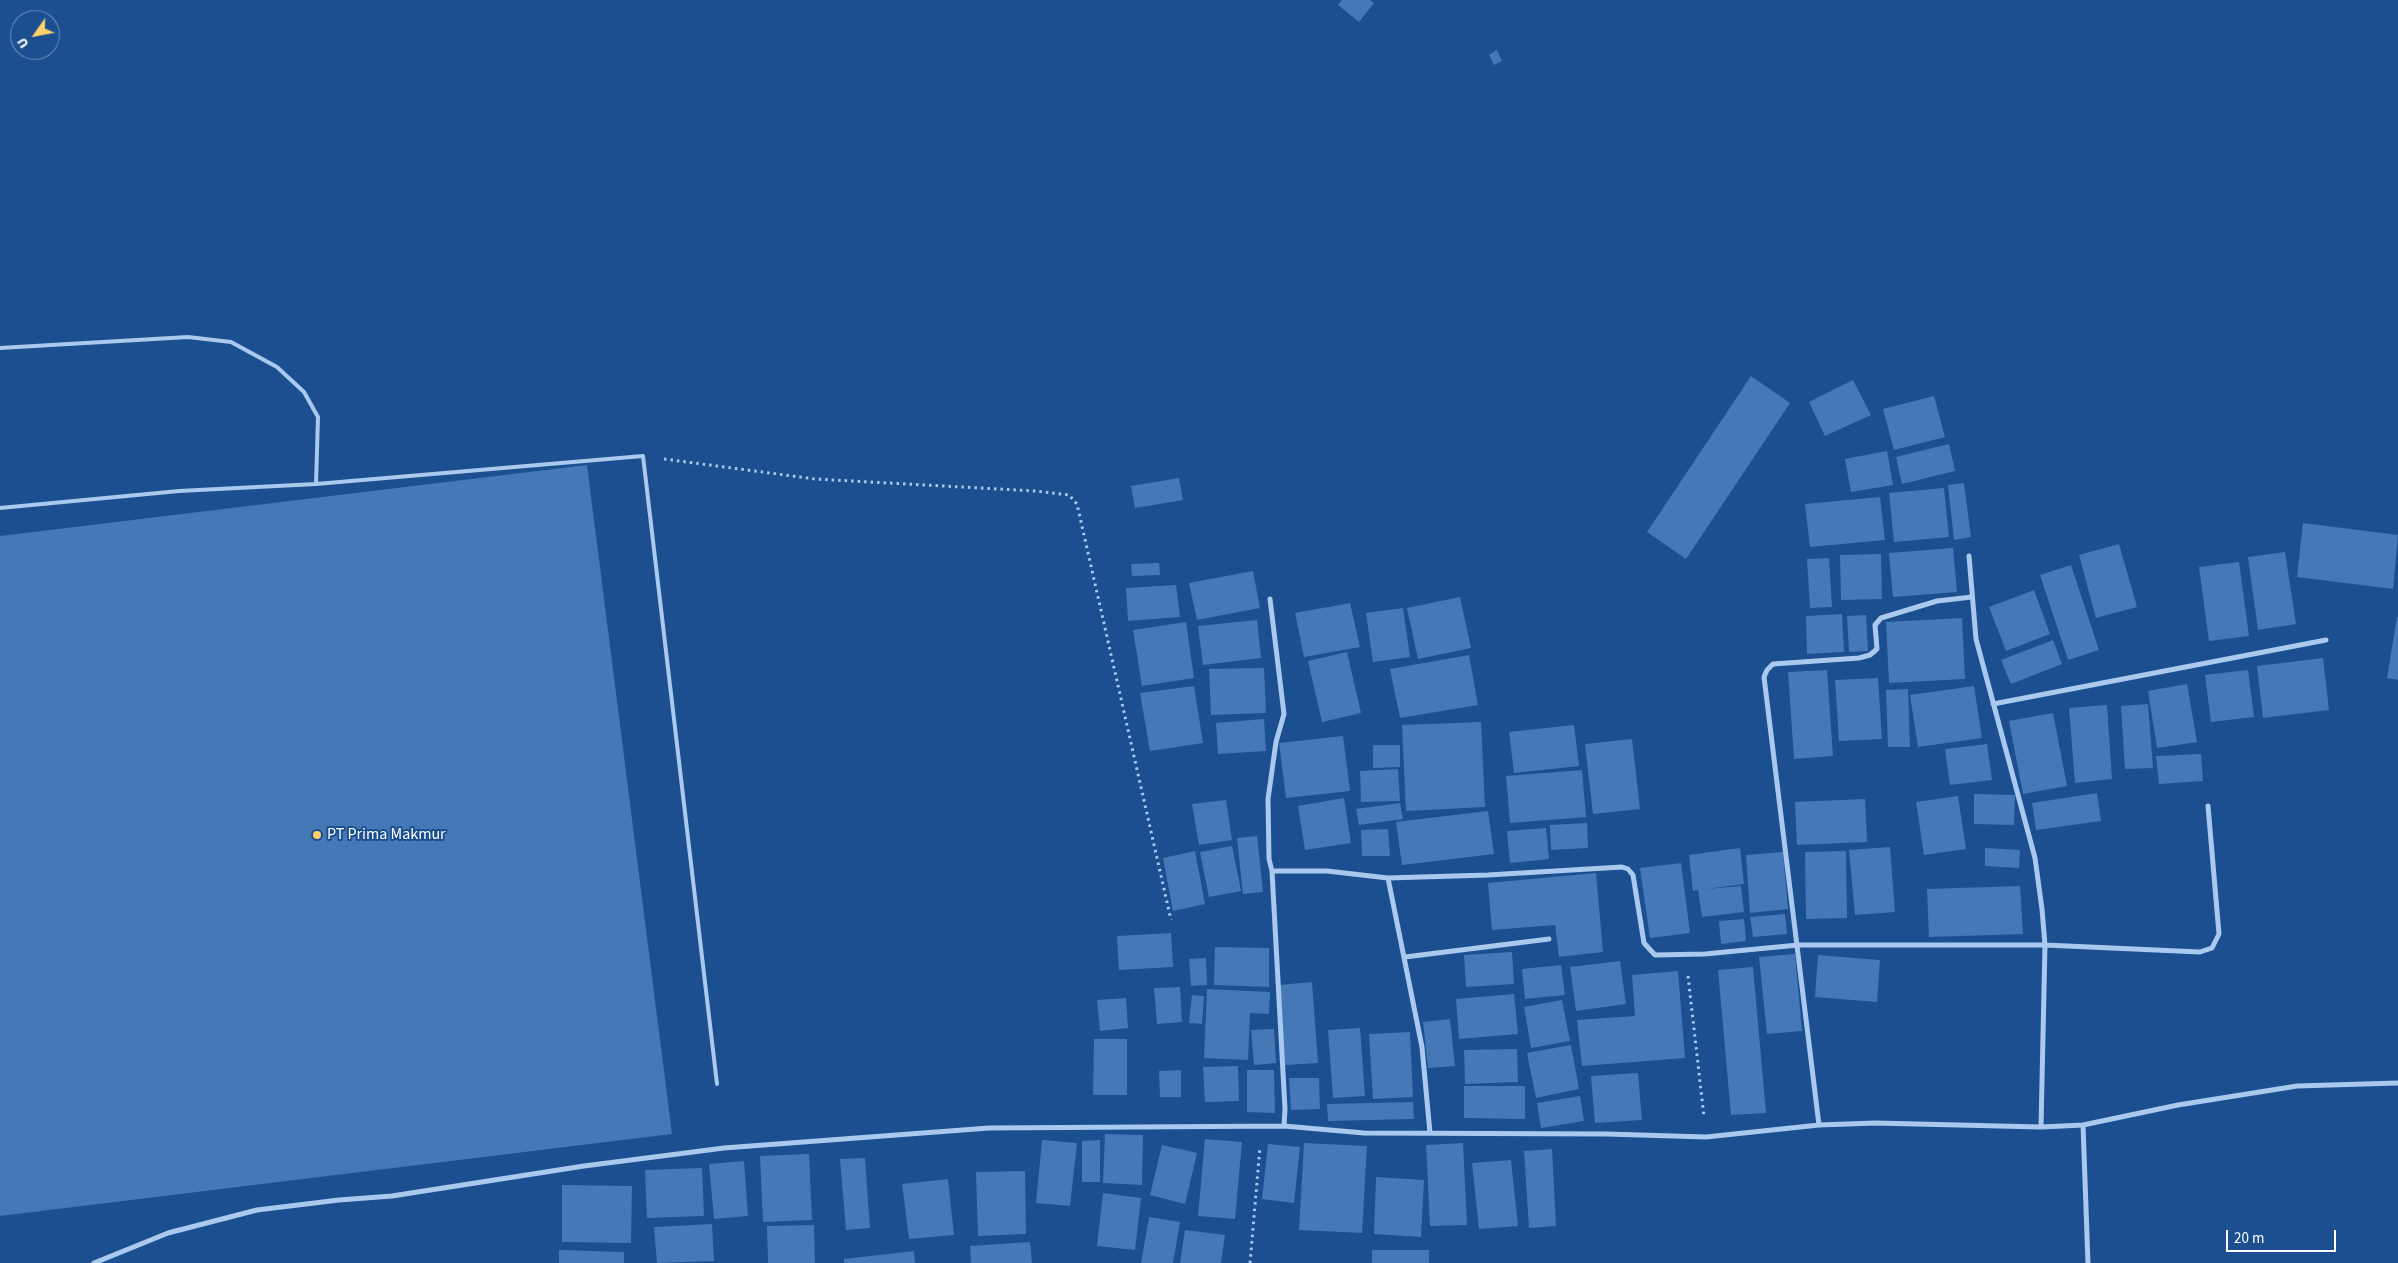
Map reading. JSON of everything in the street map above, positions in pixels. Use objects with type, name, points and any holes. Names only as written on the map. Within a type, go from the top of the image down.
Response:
[{"type":"street","points":[[1969,556],[1976,639],[2035,858],[2045,945],[2040,1127]]},
{"type":"street","points":[[1819,1125],[1764,677],[1767,670],[1773,664],[1859,658],[1870,655],[1877,649],[1875,626],[1880,618],[1937,602],[1972,598]]},
{"type":"street","points":[[1270,599],[1284,714],[1276,742],[1268,799],[1269,859],[1272,871],[1285,1109],[1284,1126]]},
{"type":"street","points":[[1993,704],[2326,640]]},
{"type":"street","points":[[1272,871],[1326,871],[1388,878],[1488,875],[1622,867],[1628,869],[1633,875],[1644,943],[1649,951],[1656,955],[1686,955],[1798,945],[2045,945],[2200,952],[2212,948],[2219,934],[2208,806]]},
{"type":"street","points":[[1388,878],[1422,1047],[1430,1133]]},
{"type":"street","points":[[1405,957],[1549,939]]},
{"type":"street","points":[[94,1263],[168,1234],[257,1210],[392,1196],[584,1166],[724,1148],[989,1128],[1284,1126],[1364,1133],[1606,1134],[1706,1137],[1819,1125],[1875,1123],[2040,1127],[2083,1125],[2178,1105],[2297,1086],[2398,1082]]},
{"type":"street","points":[[2083,1125],[2088,1263]]},
{"type":"lane","points":[[0,348],[188,337],[231,342],[277,367],[304,392],[318,417],[316,484]]},
{"type":"lane","points":[[0,508],[179,491],[316,484],[643,456],[716,1084]]},
{"type":"path","points":[[643,456],[815,479],[1035,491],[1069,495],[1077,504],[1170,920]]},
{"type":"path","points":[[1686,955],[1706,1137]]},
{"type":"path","points":[[1250,1263],[1262,1127]]},
{"type":"building","points":[[1342,0],[1370,0],[1374,3],[1359,22],[1338,5]]},
{"type":"building","points":[[1497,50],[1502,61],[1494,65],[1489,55]]},
{"type":"building","points":[[1751,376],[1790,403],[1686,559],[1647,532]]},
{"type":"building","points":[[1853,380],[1871,415],[1825,436],[1809,402]]},
{"type":"building","points":[[1934,396],[1945,437],[1894,450],[1883,409]]},
{"type":"building","points":[[1949,444],[1955,471],[1902,484],[1896,457]]},
{"type":"building","points":[[1887,451],[1893,485],[1851,492],[1845,459]]},
{"type":"building","name":"PT Prima Makmur","points":[[587,465],[672,1134],[0,1216],[0,536]]},
{"type":"building","points":[[1179,478],[1183,500],[1135,508],[1131,486]]},
{"type":"building","points":[[1964,483],[1971,537],[1954,540],[1948,485]]},
{"type":"building","points":[[1944,488],[1949,537],[1894,542],[1889,493]]},
{"type":"building","points":[[1880,497],[1885,540],[1810,547],[1805,504]]},
{"type":"building","points":[[2303,523],[2398,535],[2393,589],[2297,577]]},
{"type":"building","points":[[2119,544],[2137,607],[2096,618],[2079,555]]},
{"type":"building","points":[[1953,548],[1957,592],[1893,597],[1889,553]]},
{"type":"building","points":[[2285,552],[2296,624],[2258,630],[2248,557]]},
{"type":"building","points":[[1881,554],[1882,599],[1841,600],[1840,555]]},
{"type":"building","points":[[1829,558],[1832,607],[1810,608],[1807,559]]},
{"type":"building","points":[[2239,562],[2249,636],[2209,641],[2199,567]]},
{"type":"building","points":[[1159,563],[1160,575],[1132,576],[1131,564]]},
{"type":"building","points":[[2071,565],[2099,650],[2068,660],[2040,575]]},
{"type":"building","points":[[1253,571],[1260,608],[1197,620],[1189,583]]},
{"type":"building","points":[[1176,585],[1180,617],[1128,621],[1126,588]]},
{"type":"building","points":[[2034,590],[2050,634],[2006,651],[1989,607]]},
{"type":"building","points":[[1460,597],[1471,648],[1418,659],[1407,608]]},
{"type":"building","points":[[1350,603],[1360,647],[1304,657],[1295,613]]},
{"type":"building","points":[[1403,608],[1410,657],[1373,662],[1366,613]]},
{"type":"building","points":[[1842,614],[1844,652],[1807,654],[1806,616]]},
{"type":"building","points":[[1866,615],[1868,651],[1849,652],[1847,616]]},
{"type":"building","points":[[2398,617],[2398,680],[2387,678]]},
{"type":"building","points":[[1962,618],[1965,679],[1889,683],[1886,622]]},
{"type":"building","points":[[1257,620],[1261,658],[1203,665],[1198,626]]},
{"type":"building","points":[[1186,622],[1194,678],[1142,686],[1133,630]]},
{"type":"building","points":[[2053,640],[2062,664],[2011,684],[2001,660]]},
{"type":"building","points":[[1347,652],[1361,713],[1322,722],[1308,661]]},
{"type":"building","points":[[1469,655],[1478,705],[1400,718],[1390,669]]},
{"type":"building","points":[[2323,658],[2329,710],[2263,718],[2257,666]]},
{"type":"building","points":[[1264,668],[1266,713],[1211,715],[1209,669]]},
{"type":"building","points":[[1827,670],[1833,756],[1794,759],[1788,672]]},
{"type":"building","points":[[2248,670],[2254,717],[2211,722],[2205,675]]},
{"type":"building","points":[[1878,678],[1882,739],[1839,741],[1835,680]]},
{"type":"building","points":[[2187,684],[2197,742],[2157,748],[2148,691]]},
{"type":"building","points":[[1194,686],[1203,743],[1150,751],[1140,693]]},
{"type":"building","points":[[1974,686],[1982,738],[1918,747],[1910,695]]},
{"type":"building","points":[[1908,689],[1910,747],[1888,747],[1886,690]]},
{"type":"building","points":[[2148,704],[2153,768],[2125,769],[2121,706]]},
{"type":"building","points":[[2107,705],[2112,779],[2075,783],[2069,708]]},
{"type":"building","points":[[2053,713],[2067,786],[2023,794],[2009,721]]},
{"type":"building","points":[[1264,719],[1266,751],[1218,754],[1216,723]]},
{"type":"building","points":[[1481,722],[1485,807],[1406,811],[1402,725]]},
{"type":"building","points":[[1574,725],[1579,766],[1514,773],[1509,732]]},
{"type":"building","points":[[1343,736],[1350,791],[1286,798],[1279,743]]},
{"type":"building","points":[[1632,739],[1640,809],[1593,814],[1585,744]]},
{"type":"building","points":[[1987,744],[1992,780],[1950,785],[1945,749]]},
{"type":"building","points":[[1373,745],[1400,745],[1400,767],[1373,768]]},
{"type":"building","points":[[2201,754],[2203,781],[2159,784],[2156,756]]},
{"type":"building","points":[[1398,769],[1400,801],[1361,802],[1360,771]]},
{"type":"building","points":[[1582,770],[1586,817],[1510,823],[1506,776]]},
{"type":"building","points":[[2097,793],[2101,821],[2036,830],[2032,803]]},
{"type":"building","points":[[1974,794],[2015,795],[2014,825],[1974,824]]},
{"type":"building","points":[[1958,796],[1966,849],[1924,855],[1916,802]]},
{"type":"building","points":[[1344,798],[1351,843],[1305,850],[1298,806]]},
{"type":"building","points":[[1865,799],[1867,842],[1797,845],[1795,802]]},
{"type":"building","points":[[1226,800],[1232,840],[1199,845],[1192,804]]},
{"type":"building","points":[[1400,803],[1403,819],[1359,825],[1356,809]]},
{"type":"building","points":[[1488,811],[1494,854],[1402,865],[1396,822]]},
{"type":"building","points":[[1587,823],[1588,848],[1551,850],[1550,825]]},
{"type":"building","points":[[1546,828],[1549,859],[1510,863],[1507,831]]},
{"type":"building","points":[[1388,829],[1390,856],[1362,856],[1361,830]]},
{"type":"building","points":[[1257,836],[1263,892],[1243,894],[1237,838]]},
{"type":"building","points":[[1232,846],[1241,891],[1209,897],[1200,852]]},
{"type":"building","points":[[1890,847],[1895,912],[1855,915],[1849,850]]},
{"type":"building","points":[[1740,848],[1744,884],[1706,889],[1741,886],[1744,912],[1702,917],[1698,890],[1693,891],[1689,855]]},
{"type":"building","points":[[1985,848],[2020,850],[2019,868],[1985,866]]},
{"type":"building","points":[[1195,851],[1205,904],[1173,911],[1163,858]]},
{"type":"building","points":[[1846,851],[1847,918],[1806,919],[1805,852]]},
{"type":"building","points":[[1783,852],[1788,909],[1750,913],[1746,855]]},
{"type":"building","points":[[1681,863],[1690,933],[1650,938],[1640,868]]},
{"type":"building","points":[[1596,873],[1603,952],[1559,957],[1555,925],[1492,930],[1488,883]]},
{"type":"building","points":[[2020,886],[2023,934],[1929,937],[1927,889]]},
{"type":"building","points":[[1785,914],[1787,934],[1753,937],[1750,917]]},
{"type":"building","points":[[1744,919],[1746,941],[1721,944],[1719,921]]},
{"type":"building","points":[[1171,933],[1173,967],[1119,970],[1117,936]]},
{"type":"building","points":[[1215,947],[1269,948],[1269,987],[1214,985]]},
{"type":"building","points":[[1512,952],[1514,984],[1466,987],[1464,955]]},
{"type":"building","points":[[1795,954],[1802,1031],[1767,1034],[1759,957]]},
{"type":"building","points":[[1818,955],[1880,960],[1877,1002],[1815,997]]},
{"type":"building","points":[[1206,958],[1207,985],[1191,986],[1189,959]]},
{"type":"building","points":[[1620,961],[1626,1004],[1576,1011],[1570,967]]},
{"type":"building","points":[[1561,965],[1565,995],[1525,999],[1522,969]]},
{"type":"building","points":[[1753,967],[1766,1113],[1731,1115],[1718,970]]},
{"type":"building","points":[[1678,971],[1685,1058],[1582,1066],[1577,1020],[1635,1016],[1632,975]]},
{"type":"building","points":[[1312,982],[1318,1063],[1285,1065],[1279,985]]},
{"type":"building","points":[[1180,987],[1182,1022],[1157,1024],[1154,988]]},
{"type":"building","points":[[1207,989],[1270,992],[1269,1014],[1250,1013],[1248,1060],[1204,1058]]},
{"type":"building","points":[[1514,994],[1518,1034],[1459,1039],[1456,999]]},
{"type":"building","points":[[1192,995],[1204,996],[1202,1024],[1189,1023]]},
{"type":"building","points":[[1126,998],[1128,1028],[1100,1031],[1097,1000]]},
{"type":"building","points":[[1562,1000],[1570,1041],[1531,1048],[1524,1007]]},
{"type":"building","points":[[1450,1019],[1455,1066],[1428,1068],[1423,1022]]},
{"type":"building","points":[[1360,1028],[1365,1096],[1333,1098],[1328,1030]]},
{"type":"building","points":[[1274,1029],[1276,1063],[1254,1065],[1251,1030]]},
{"type":"building","points":[[1410,1032],[1413,1097],[1373,1099],[1369,1034]]},
{"type":"building","points":[[1094,1039],[1127,1039],[1127,1095],[1093,1095]]},
{"type":"building","points":[[1571,1045],[1579,1089],[1536,1098],[1527,1053]]},
{"type":"building","points":[[1517,1049],[1518,1082],[1465,1084],[1464,1050]]},
{"type":"building","points":[[1238,1066],[1239,1101],[1205,1102],[1203,1067]]},
{"type":"building","points":[[1181,1070],[1181,1097],[1160,1097],[1159,1071]]},
{"type":"building","points":[[1247,1070],[1274,1070],[1275,1113],[1247,1112]]},
{"type":"building","points":[[1638,1073],[1642,1120],[1595,1123],[1591,1076]]},
{"type":"building","points":[[1289,1078],[1319,1078],[1320,1109],[1291,1110]]},
{"type":"building","points":[[1464,1086],[1525,1086],[1525,1119],[1464,1118]]},
{"type":"building","points":[[1580,1096],[1584,1121],[1541,1128],[1537,1103]]},
{"type":"building","points":[[1413,1102],[1414,1119],[1328,1121],[1327,1104]]},
{"type":"building","points":[[1105,1134],[1143,1135],[1142,1185],[1103,1183]]},
{"type":"building","points":[[1205,1139],[1242,1142],[1235,1219],[1198,1216]]},
{"type":"building","points":[[1042,1140],[1077,1143],[1070,1206],[1036,1203]]},
{"type":"building","points":[[1100,1140],[1100,1182],[1082,1182],[1082,1141]]},
{"type":"building","points":[[1304,1143],[1367,1146],[1362,1233],[1299,1230]]},
{"type":"building","points":[[1463,1143],[1467,1225],[1430,1226],[1426,1145]]},
{"type":"building","points":[[1268,1144],[1300,1147],[1294,1203],[1262,1199]]},
{"type":"building","points":[[1162,1145],[1197,1153],[1185,1204],[1150,1195]]},
{"type":"building","points":[[1552,1149],[1556,1226],[1529,1228],[1524,1151]]},
{"type":"building","points":[[809,1154],[812,1220],[763,1222],[760,1156]]},
{"type":"building","points":[[865,1158],[870,1228],[846,1230],[840,1159]]},
{"type":"building","points":[[1511,1160],[1518,1226],[1479,1229],[1472,1163]]},
{"type":"building","points":[[744,1161],[748,1216],[714,1219],[709,1164]]},
{"type":"building","points":[[702,1168],[704,1216],[647,1218],[645,1170]]},
{"type":"building","points":[[1025,1171],[1026,1234],[978,1236],[976,1172]]},
{"type":"building","points":[[1376,1177],[1424,1180],[1421,1237],[1374,1234]]},
{"type":"building","points":[[948,1179],[954,1235],[909,1239],[902,1184]]},
{"type":"building","points":[[562,1185],[632,1186],[631,1243],[562,1242]]},
{"type":"building","points":[[1103,1193],[1141,1198],[1135,1250],[1097,1246]]},
{"type":"building","points":[[1149,1217],[1180,1222],[1173,1263],[1141,1263]]},
{"type":"building","points":[[712,1224],[714,1261],[657,1263],[654,1227]]},
{"type":"building","points":[[814,1225],[815,1263],[768,1263],[767,1226]]},
{"type":"building","points":[[1185,1230],[1225,1235],[1221,1263],[1180,1263]]},
{"type":"building","points":[[1030,1242],[1032,1263],[971,1263],[970,1246]]},
{"type":"building","points":[[559,1250],[624,1252],[624,1263],[559,1263]]},
{"type":"building","points":[[1372,1250],[1429,1250],[1429,1263],[1372,1263]]},
{"type":"building","points":[[914,1251],[915,1263],[844,1263],[844,1259]]},
{"type":"place","name":"PT Prima Makmur","points":[[317,835]]}]
